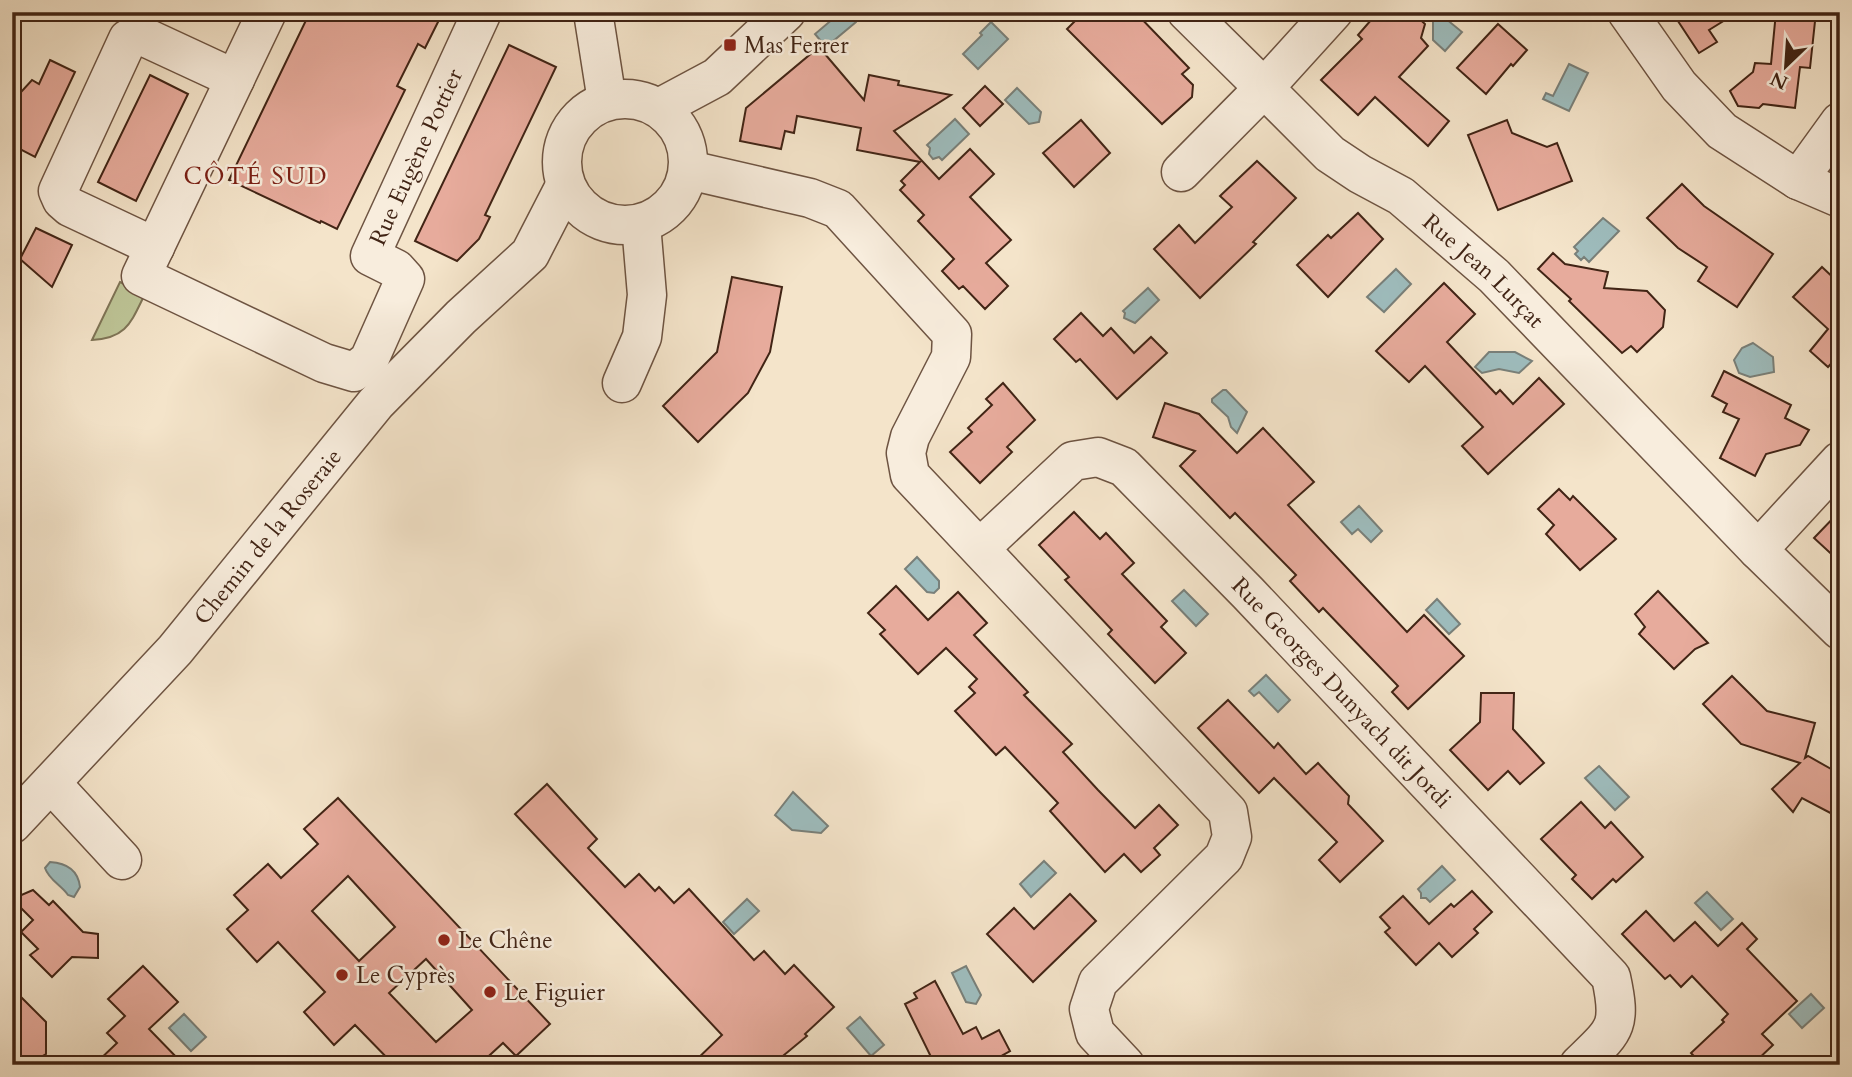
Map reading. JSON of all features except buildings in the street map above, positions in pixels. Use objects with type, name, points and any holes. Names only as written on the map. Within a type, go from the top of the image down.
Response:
[{"type":"street","points":[[235,79],[138,34],[128,39],[58,191],[61,200],[148,262],[267,12]]},
{"type":"street","name":"Rue Eugène Pottier","points":[[148,262],[324,363],[354,372],[369,360],[405,279],[396,270],[370,256],[482,12]]},
{"type":"street","points":[[593,12],[607,101]]},
{"type":"street","points":[[786,12],[717,78],[677,138],[683,189],[673,205],[658,217],[623,224],[589,215],[575,202],[565,186],[561,165],[563,145],[573,126],[588,110],[607,101],[625,98],[643,101],[677,138],[838,209],[952,334],[951,357],[910,437],[906,453],[910,475],[1228,812],[1232,836],[1224,857],[1098,982],[1089,1009],[1095,1033],[1125,1065]]},
{"type":"street","name":"Rue Jean Lurçat","points":[[1188,12],[1330,154],[1401,196],[1494,276],[1758,550],[1840,630]]},
{"type":"street","points":[[1181,172],[1264,88],[1333,12]]},
{"type":"street","points":[[1627,12],[1679,86],[1722,131],[1798,180],[1840,198]]},
{"type":"street","points":[[1798,180],[1840,122]]},
{"type":"street","name":"Chemin de la Roseraie","points":[[12,824],[175,650],[376,402],[461,317],[530,254],[565,186]]},
{"type":"street","points":[[622,383],[642,337],[647,295],[623,224]]},
{"type":"street","name":"Chemin de la Roseraie","points":[[530,254],[623,224]]},
{"type":"street","name":"Rue Georges Dunyach dit Jordi","points":[[980,548],[1073,461],[1098,457],[1124,467],[1248,593],[1611,977],[1617,1007],[1611,1034],[1579,1065]]},
{"type":"street","points":[[1758,550],[1840,461]]},
{"type":"street","points":[[51,783],[122,860]]},
{"type":"green space","points":[[120,282],[145,294],[126,327],[113,336],[92,340]]},
{"type":"water","points":[[841,12],[854,12],[856,22],[826,47],[815,34]]},
{"type":"water","points":[[1440,14],[1462,32],[1445,51],[1433,40],[1433,20]]},
{"type":"water","points":[[991,22],[1008,39],[978,69],[963,54]]},
{"type":"water","points":[[1569,64],[1588,73],[1569,111],[1543,99],[1546,93],[1553,96]]},
{"type":"water","points":[[1017,88],[1041,112],[1039,122],[1029,124],[1005,100]]},
{"type":"water","points":[[955,119],[969,134],[942,160],[939,157],[933,159],[927,145]]},
{"type":"water","points":[[1603,218],[1619,231],[1589,262],[1584,257],[1581,260],[1575,254],[1578,251],[1574,247]]},
{"type":"water","points":[[1396,269],[1411,284],[1384,312],[1367,297]]},
{"type":"water","points":[[1148,288],[1159,300],[1135,323],[1124,318],[1123,311]]},
{"type":"water","points":[[1753,343],[1773,357],[1774,372],[1750,377],[1739,373],[1734,360],[1742,348]]},
{"type":"water","points":[[1489,352],[1515,352],[1532,361],[1519,373],[1499,369],[1482,373],[1475,367]]},
{"type":"water","points":[[1223,390],[1247,412],[1237,433],[1231,427],[1228,417],[1212,402]]},
{"type":"water","points":[[1359,506],[1382,531],[1371,542],[1358,529],[1352,534],[1341,522]]},
{"type":"water","points":[[917,557],[939,581],[939,588],[934,593],[927,592],[905,569]]},
{"type":"water","points":[[1184,590],[1208,614],[1196,626],[1172,601]]},
{"type":"water","points":[[1437,599],[1460,624],[1449,634],[1426,610]]},
{"type":"water","points":[[1266,675],[1290,700],[1278,712],[1259,692],[1254,696],[1249,691]]},
{"type":"water","points":[[1599,766],[1629,797],[1615,810],[1585,778]]},
{"type":"water","points":[[793,792],[828,826],[821,833],[792,830],[775,815]]},
{"type":"water","points":[[1044,861],[1056,873],[1031,897],[1020,884]]},
{"type":"water","points":[[50,862],[74,871],[80,887],[74,897],[68,895],[49,876],[45,868]]},
{"type":"water","points":[[1442,866],[1455,880],[1430,902],[1421,898],[1418,889]]},
{"type":"water","points":[[1707,892],[1733,919],[1721,930],[1695,903]]},
{"type":"water","points":[[747,899],[759,911],[734,934],[723,922]]},
{"type":"water","points":[[966,966],[981,995],[976,1004],[966,1002],[952,973]]},
{"type":"water","points":[[1811,994],[1824,1008],[1802,1028],[1789,1014]]},
{"type":"water","points":[[184,1014],[206,1037],[191,1051],[169,1028]]},
{"type":"water","points":[[860,1017],[884,1045],[871,1056],[847,1028]]},
{"type":"place","name":"Mas Ferrer","points":[[730,45]]},
{"type":"place","name":"Le Chêne","points":[[444,940]]},
{"type":"place","name":"Le Cyprès","points":[[342,975]]},
{"type":"place","name":"Le Figuier","points":[[490,992]]},
{"type":"district","name":"CÔTÉ SUD","points":[[256,176]]}]
